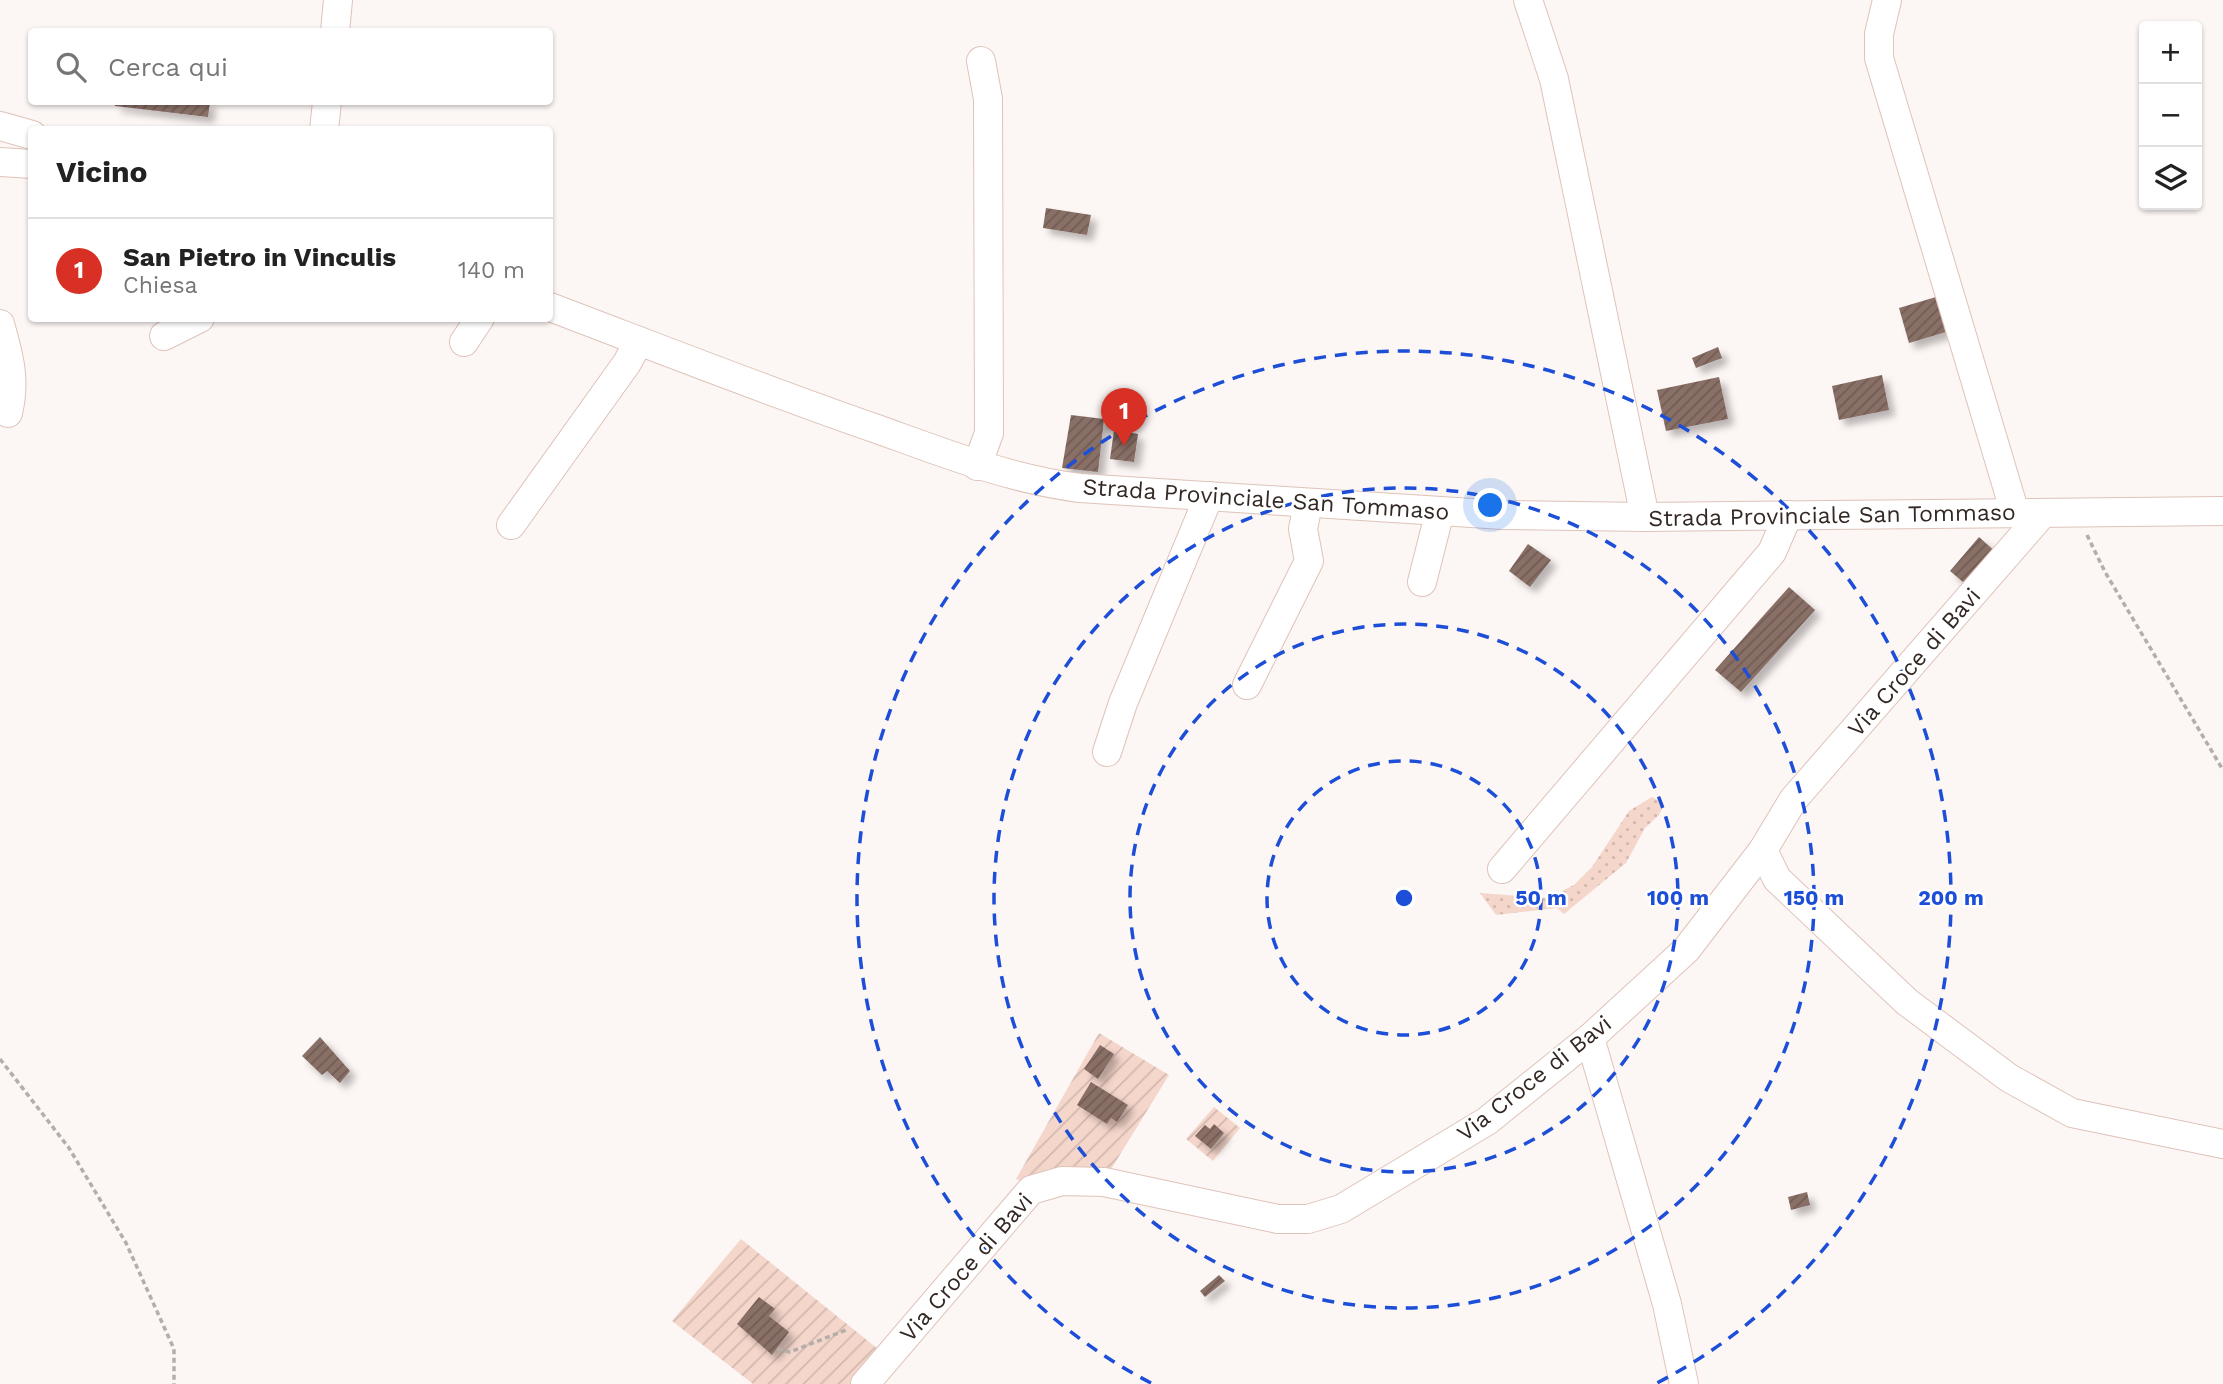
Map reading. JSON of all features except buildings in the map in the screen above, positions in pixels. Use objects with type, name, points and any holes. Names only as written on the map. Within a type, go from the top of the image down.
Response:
[{"type":"street","points":[[335,28],[338,0]]},
{"type":"street","points":[[1528,0],[1554,79],[1645,517]]},
{"type":"street","points":[[1887,0],[1879,34],[1879,58],[2015,513]]},
{"type":"street","points":[[977,466],[989,433],[988,99],[981,61]]},
{"type":"street","points":[[324,126],[327,105]]},
{"type":"street","points":[[0,127],[28,134]]},
{"type":"street","points":[[0,162],[28,164]]},
{"type":"street","name":"Strada Provinciale San Tommaso","points":[[553,307],[774,393],[977,466],[1050,484],[1308,504],[1645,517],[2223,511]]},
{"type":"street","points":[[164,336],[192,322]]},
{"type":"street","points":[[464,342],[477,322]]},
{"type":"street","points":[[0,324],[13,369],[14,389],[8,413]]},
{"type":"street","points":[[511,525],[627,363],[639,341]]},
{"type":"street","points":[[1107,751],[1123,703],[1209,496]]},
{"type":"street","points":[[1247,685],[1309,561],[1303,529],[1308,504]]},
{"type":"street","points":[[1422,582],[1440,511]]},
{"type":"street","name":"Via Croce di Bavi","points":[[865,1384],[1031,1189],[1062,1181],[1104,1182],[1278,1219],[1308,1219],[1341,1209],[1487,1121],[1590,1038],[1686,950],[1763,850],[1793,800],[2043,513]]},
{"type":"street","points":[[1502,869],[1772,552],[1788,515]]},
{"type":"street","points":[[1763,850],[1777,879],[1907,1002],[2008,1078],[2072,1113],[2223,1144]]},
{"type":"street","points":[[1590,1038],[1667,1304],[1685,1384]]},
{"type":"path","points":[[2081,513],[2088,539],[2105,572],[2223,770]]},
{"type":"path","points":[[0,1059],[69,1148],[126,1243],[174,1349],[174,1384]]},
{"type":"path","points":[[777,1349],[790,1352],[846,1330]]},
{"type":"shaded area","points":[[1652,797],[1664,804],[1659,815],[1645,828],[1626,863],[1564,914],[1557,908],[1496,915],[1480,893],[1548,898],[1574,885],[1592,867],[1629,811]]},
{"type":"shaded area","points":[[1099,1033],[1169,1075],[1105,1179],[1028,1183],[1016,1179]]},
{"type":"shaded area","points":[[1214,1107],[1240,1128],[1213,1161],[1186,1139]]},
{"type":"shaded area","points":[[741,1239],[883,1353],[856,1384],[753,1384],[672,1321]]},
{"type":"place","name":"San Pietro in Vinculis","points":[[1124,446]]}]
